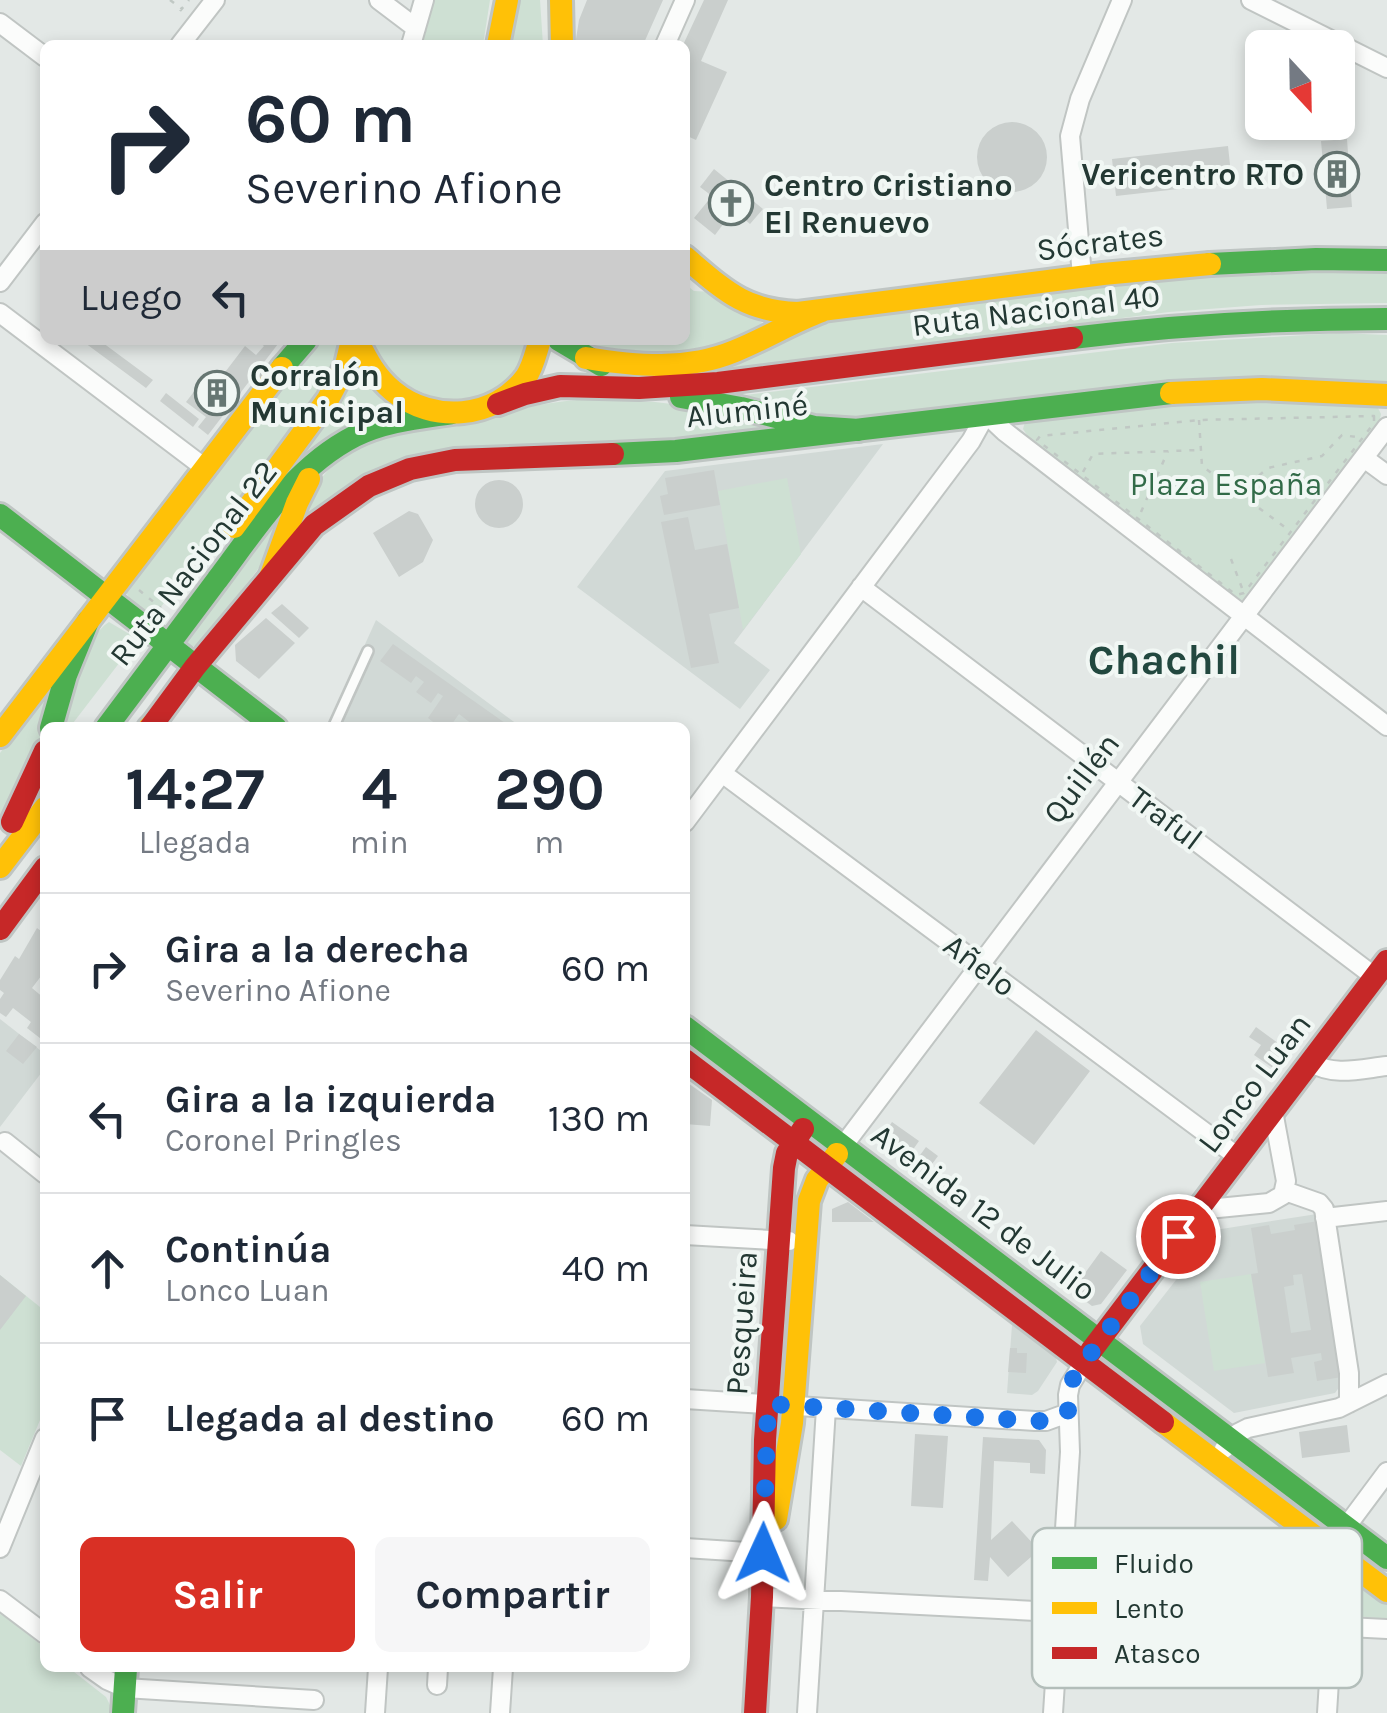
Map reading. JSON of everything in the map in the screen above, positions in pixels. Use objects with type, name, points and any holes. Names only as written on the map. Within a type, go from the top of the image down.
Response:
[{"type":"main road","points":[[499,40],[505,5]]},
{"type":"main road","points":[[561,10],[562,40]]},
{"type":"main road","name":"Sócrates","points":[[822,312],[1082,276],[1226,262],[1387,260]]},
{"type":"main road","points":[[690,262],[752,308],[784,314],[822,312]]},
{"type":"main road","points":[[586,358],[640,367],[703,361],[822,312]]},
{"type":"main road","name":"Ruta Nacional 40","points":[[498,404],[560,386],[695,385],[1151,328],[1292,318],[1387,319]]},
{"type":"main road","points":[[0,736],[302,345]]},
{"type":"main road","name":"Ruta Nacional 22","points":[[110,722],[161,640],[317,417],[338,382],[352,345]]},
{"type":"main road","points":[[357,345],[369,368],[392,392],[420,408],[452,414]]},
{"type":"main road","points":[[498,404],[527,377],[539,345]]},
{"type":"main road","name":"Ruta Nacional 40","points":[[566,345],[586,358],[644,379],[695,385]]},
{"type":"main road","points":[[615,388],[721,404],[814,428],[859,430]]},
{"type":"main road","name":"Aluminé","points":[[154,722],[314,525],[349,498],[392,476],[432,463],[660,452],[1177,392],[1304,390],[1387,395]]},
{"type":"main road","name":"Ruta Nacional 22","points":[[88,722],[298,479],[322,458],[338,446],[396,421],[498,404]]},
{"type":"main road","points":[[271,575],[297,503],[322,458]]},
{"type":"main road","points":[[0,515],[268,722]]},
{"type":"main road","points":[[53,722],[88,620]]},
{"type":"main road","points":[[27,821],[40,770]]},
{"type":"main road","points":[[0,868],[40,790]]},
{"type":"main road","points":[[0,929],[37,895]]},
{"type":"main road","name":"Lonco Luan","points":[[1084,1362],[1381,969]]},
{"type":"main road","name":"Avenida 12 de Julio","points":[[690,1030],[1349,1528]]},
{"type":"main road","name":"Avenida 12 de Julio","points":[[690,1064],[1304,1528]]},
{"type":"main road","name":"Pesqueira","points":[[754,1713],[784,1161],[809,1120]]},
{"type":"main road","name":"Quillén","points":[[826,1167],[843,1146]]},
{"type":"main road","name":"Pesqueira","points":[[762,1597],[794,1406],[811,1194],[826,1167]]},
{"type":"main road","name":"Avenida 12 de Julio","points":[[1362,1538],[1387,1558]]},
{"type":"main road","name":"Avenida 12 de Julio","points":[[1362,1572],[1387,1591]]},
{"type":"main road","points":[[123,1713],[125,1678]]},
{"type":"street","points":[[184,40],[215,0]]},
{"type":"street","points":[[379,0],[414,37]]},
{"type":"street","points":[[414,37],[424,0]]},
{"type":"street","points":[[667,40],[686,0]]},
{"type":"street","points":[[1082,276],[1070,136],[1080,99],[1122,0]]},
{"type":"street","points":[[1251,0],[1387,68]]},
{"type":"street","points":[[0,22],[40,53]]},
{"type":"street","points":[[0,282],[40,230]]},
{"type":"street","points":[[0,313],[40,343]]},
{"type":"street","points":[[43,345],[206,468]]},
{"type":"street","points":[[282,368],[294,345]]},
{"type":"street","points":[[690,815],[971,441],[986,414],[1387,726]]},
{"type":"street","name":"Quillén","points":[[843,1146],[1387,427]]},
{"type":"street","points":[[1364,458],[1387,476]]},
{"type":"street","name":"Traful","points":[[862,587],[1118,782],[1381,969]]},
{"type":"street","name":"Añelo","points":[[722,773],[1238,1157]]},
{"type":"street","points":[[1310,1062],[1332,1072],[1387,1066]]},
{"type":"street","points":[[1198,1210],[1269,1202],[1285,1191],[1273,1111]]},
{"type":"street","points":[[6,1142],[40,1167]]},
{"type":"street","points":[[1285,1191],[1319,1203],[1324,1209],[1350,1372],[1349,1404]]},
{"type":"street","points":[[1326,1218],[1387,1212]]},
{"type":"street","points":[[690,1235],[806,1242]]},
{"type":"street","points":[[1065,1528],[1070,1384],[1084,1362]]},
{"type":"street","points":[[1215,1461],[1248,1428],[1349,1404],[1387,1384]]},
{"type":"street","points":[[690,1399],[1035,1421],[1068,1413]]},
{"type":"street","points":[[807,1713],[826,1408]]},
{"type":"street","points":[[0,1548],[40,1450]]},
{"type":"street","points":[[1346,1526],[1387,1472]]},
{"type":"street","points":[[690,1548],[763,1553]]},
{"type":"street","points":[[762,1597],[1032,1611]]},
{"type":"street","points":[[0,1600],[40,1630]]},
{"type":"street","points":[[1362,1627],[1387,1628]]},
{"type":"street","points":[[96,1672],[107,1680],[125,1678],[314,1700]]},
{"type":"street","points":[[375,1713],[378,1672]]},
{"type":"street","points":[[500,1713],[503,1672]]},
{"type":"street","points":[[1054,1713],[1055,1688]]},
{"type":"street","points":[[1327,1713],[1328,1688]]},
{"type":"lane","points":[[561,10],[574,0]]},
{"type":"lane","points":[[336,722],[368,651]]},
{"type":"path","points":[[170,0],[181,10],[189,0]]},
{"type":"path","points":[[1374,416],[1363,438],[1244,593],[1236,595],[1037,440],[1040,436],[1199,420],[1374,416]]},
{"type":"path","points":[[1199,420],[1202,466],[1291,532]]},
{"type":"path","points":[[1238,493],[1268,468],[1322,456],[1342,434],[1363,438]]},
{"type":"path","points":[[1082,474],[1093,454],[1201,450]]},
{"type":"path","points":[[1138,518],[1168,452]]},
{"type":"path","points":[[1231,559],[1244,593]]},
{"type":"path","points":[[130,584],[161,608]]},
{"type":"shaded area","points":[[883,444],[734,643],[770,670],[740,709],[577,587],[665,471]]},
{"type":"shaded area","points":[[376,620],[514,722],[330,722]]},
{"type":"shaded area","points":[[0,1019],[40,1050],[40,1075],[0,1127]]},
{"type":"shaded area","points":[[1317,1214],[1343,1382],[1335,1393],[1234,1413],[1143,1344],[1140,1326],[1215,1230]]},
{"type":"shaded area","points":[[1012,1325],[1055,1354],[1057,1362],[1032,1395],[1007,1393]]},
{"type":"green space","points":[[432,0],[490,0],[484,40],[421,40]]},
{"type":"green space","points":[[515,0],[540,0],[543,40],[508,40]]},
{"type":"green space","points":[[1387,267],[1387,303],[1261,305],[1169,312],[714,370],[804,324],[1193,273]]},
{"type":"green space","points":[[690,288],[713,292],[764,324],[734,344],[653,357],[596,346],[690,345]]},
{"type":"green space","points":[[1339,333],[1387,335],[1387,386],[843,422],[720,398],[1172,343]]},
{"type":"green space","points":[[310,345],[340,345],[304,422],[157,612],[152,615],[144,611],[126,591]]},
{"type":"green space","points":[[373,345],[529,345],[525,358],[491,397],[438,400],[392,378]]},
{"type":"green space","points":[[358,372],[396,409],[292,468]]},
{"type":"green space","points":[[592,399],[713,409],[791,430],[655,445],[479,451],[297,520],[327,471],[367,444],[396,434],[524,408]]},
{"type":"green space","name":"Plaza España","points":[[1210,399],[1377,406],[1381,414],[1379,424],[1243,600],[1233,599],[1029,438],[1023,429],[1025,422]]},
{"type":"green space","points":[[787,478],[801,554],[743,630],[718,491]]},
{"type":"green space","points":[[285,505],[265,560],[200,644],[191,647],[185,639]]},
{"type":"green space","points":[[109,622],[131,635],[133,645],[74,722],[60,722],[85,654]]},
{"type":"green space","points":[[55,681],[46,722],[40,722],[40,745],[0,816],[0,753]]},
{"type":"green space","points":[[1251,1274],[1265,1363],[1214,1371],[1200,1282]]},
{"type":"green space","points":[[0,1275],[40,1307],[40,1420],[21,1466],[0,1450]]},
{"type":"green space","points":[[1362,1585],[1387,1601],[1387,1619],[1362,1617]]},
{"type":"green space","points":[[0,1614],[40,1644],[40,1672],[74,1672],[106,1697],[114,1713],[0,1713]]},
{"type":"building","points":[[587,0],[663,0],[645,40],[576,40]]},
{"type":"building","points":[[704,0],[728,0],[701,61],[727,72],[696,140],[690,137],[690,40],[685,40]]},
{"type":"building","points":[[1012,122],[1037,132],[1047,157],[1037,182],[1012,192],[987,182],[977,157],[987,132]]},
{"type":"building","name":"Vericentro RTO","points":[[1347,140],[1352,207],[1327,209],[1321,141]]},
{"type":"building","points":[[1228,146],[1232,183],[1116,196],[1112,159]]},
{"type":"building","name":"Centro Cristiano El Renuevo","points":[[714,169],[763,209],[750,224],[738,214],[731,222],[727,219],[715,235],[694,218],[712,196],[700,187]]},
{"type":"building","points":[[88,345],[106,345],[153,380],[146,388]]},
{"type":"building","name":"Corralón Municipal","points":[[277,345],[208,435],[198,427],[206,417],[186,402],[206,376],[216,384],[245,346],[256,355],[264,346]]},
{"type":"building","points":[[166,393],[199,419],[193,427],[160,401]]},
{"type":"building","points":[[714,470],[720,505],[664,515],[660,496],[668,494],[665,478]]},
{"type":"building","points":[[499,480],[516,487],[523,504],[516,521],[499,528],[482,521],[475,504],[482,487]]},
{"type":"building","points":[[409,511],[418,514],[433,540],[423,562],[399,577],[373,533]]},
{"type":"building","points":[[688,517],[695,550],[727,544],[739,608],[709,614],[719,663],[691,668],[661,522]]},
{"type":"building","points":[[282,604],[309,628],[299,638],[271,613]]},
{"type":"building","points":[[266,618],[295,643],[259,679],[236,661],[235,645]]},
{"type":"building","points":[[393,644],[504,722],[469,722],[459,714],[453,722],[433,722],[428,718],[443,696],[438,693],[431,703],[416,692],[424,682],[416,676],[411,683],[380,661]]},
{"type":"building","points":[[37,928],[40,978],[32,988],[40,995],[40,1038],[27,1028],[31,1022],[13,1008],[6,1017],[0,1013],[4,993],[0,980],[15,956],[19,959]]},
{"type":"building","points":[[1256,1027],[1290,1052],[1277,1071],[1254,1055],[1261,1045],[1249,1037]]},
{"type":"building","points":[[1036,1030],[1090,1071],[1034,1145],[979,1103]]},
{"type":"building","points":[[19,1034],[37,1047],[23,1064],[6,1051]]},
{"type":"building","points":[[690,1085],[712,1100],[710,1126],[690,1124]]},
{"type":"building","points":[[892,1122],[919,1141],[905,1161],[884,1146],[882,1137]]},
{"type":"building","points":[[926,1147],[938,1156],[924,1175],[912,1166]]},
{"type":"building","points":[[848,1202],[874,1222],[832,1222],[832,1209]]},
{"type":"building","points":[[1318,1221],[1342,1377],[1317,1381],[1314,1362],[1322,1360],[1321,1353],[1291,1358],[1294,1373],[1268,1377],[1251,1274],[1258,1273],[1251,1228],[1269,1225],[1271,1234],[1295,1230],[1294,1225]],"holes":[[[1302,1274],[1311,1330],[1291,1333],[1284,1287],[1294,1285],[1293,1275]]]},
{"type":"building","points":[[1101,1251],[1127,1270],[1101,1304],[1092,1306],[1072,1291]]},
{"type":"building","points":[[0,1275],[26,1296],[0,1330]]},
{"type":"building","points":[[1010,1348],[1027,1353],[1026,1373],[1008,1372]]},
{"type":"building","points":[[1347,1425],[1350,1452],[1302,1458],[1299,1432]]},
{"type":"building","points":[[915,1434],[948,1436],[943,1508],[911,1506]]},
{"type":"building","points":[[983,1437],[1039,1440],[1046,1450],[1045,1474],[1030,1473],[1030,1463],[994,1461],[991,1540],[1012,1521],[1032,1542],[1032,1556],[1008,1577],[990,1557],[988,1581],[974,1580]]},
{"type":"traffic: fast","points":[[1210,264],[1387,260]]},
{"type":"traffic: fast","points":[[1072,338],[1229,324],[1387,319]]},
{"type":"traffic: fast","points":[[282,368],[302,345]]},
{"type":"traffic: fast","points":[[567,345],[601,365]]},
{"type":"traffic: fast","points":[[613,454],[676,451],[1171,393]]},
{"type":"traffic: fast","points":[[681,397],[814,427],[859,430]]},
{"type":"traffic: fast","points":[[110,722],[262,519],[313,464],[366,431],[452,413]]},
{"type":"traffic: fast","points":[[0,515],[268,722]]},
{"type":"traffic: fast","points":[[53,722],[88,621]]},
{"type":"traffic: fast","points":[[690,1031],[1347,1528]]},
{"type":"traffic: fast","points":[[1362,1539],[1387,1558]]},
{"type":"traffic: fast","points":[[123,1713],[126,1672]]},
{"type":"traffic: slow","points":[[499,40],[507,0]]},
{"type":"traffic: slow","points":[[561,0],[562,40]]},
{"type":"traffic: slow","points":[[690,261],[736,297],[763,308],[798,313],[1210,264]]},
{"type":"traffic: slow","points":[[586,358],[642,365],[698,362],[735,351],[822,311]]},
{"type":"traffic: slow","points":[[234,527],[328,399],[346,365],[351,345]]},
{"type":"traffic: slow","points":[[360,345],[393,391],[409,402],[444,412],[481,409],[498,402],[528,373],[538,345]]},
{"type":"traffic: slow","points":[[0,736],[282,368]]},
{"type":"traffic: slow","points":[[1171,393],[1262,389],[1387,395]]},
{"type":"traffic: slow","points":[[271,575],[309,479]]},
{"type":"traffic: slow","points":[[0,867],[40,815]]},
{"type":"traffic: slow","points":[[776,1519],[792,1423],[809,1201],[817,1180],[837,1154]]},
{"type":"traffic: slow","points":[[1163,1422],[1303,1528]]},
{"type":"traffic: slow","points":[[1362,1572],[1387,1591]]},
{"type":"traffic: jam","points":[[498,404],[560,386],[639,388],[718,383],[1072,338]]},
{"type":"traffic: jam","points":[[154,722],[195,667],[314,525],[369,486],[410,469],[455,460],[613,454]]},
{"type":"traffic: jam","points":[[12,822],[40,762]]},
{"type":"traffic: jam","points":[[0,929],[40,875]]},
{"type":"traffic: jam","points":[[1091,1351],[1387,961]]},
{"type":"traffic: jam","points":[[690,1064],[1163,1422]]},
{"type":"traffic: jam","points":[[755,1713],[765,1440],[784,1168],[787,1153],[803,1129]]},
{"type":"place","name":"Vericentro RTO","points":[[1337,174]]},
{"type":"place","name":"Centro Cristiano El Renuevo","points":[[731,203]]},
{"type":"place","name":"Corralón Municipal","points":[[217,393]]},
{"type":"district","name":"Chachil","points":[[1164,659]]},
{"type":"route","points":[[763,1553],[768,1404],[1035,1421],[1068,1413],[1068,1394],[1074,1376],[1178,1236]]}]
